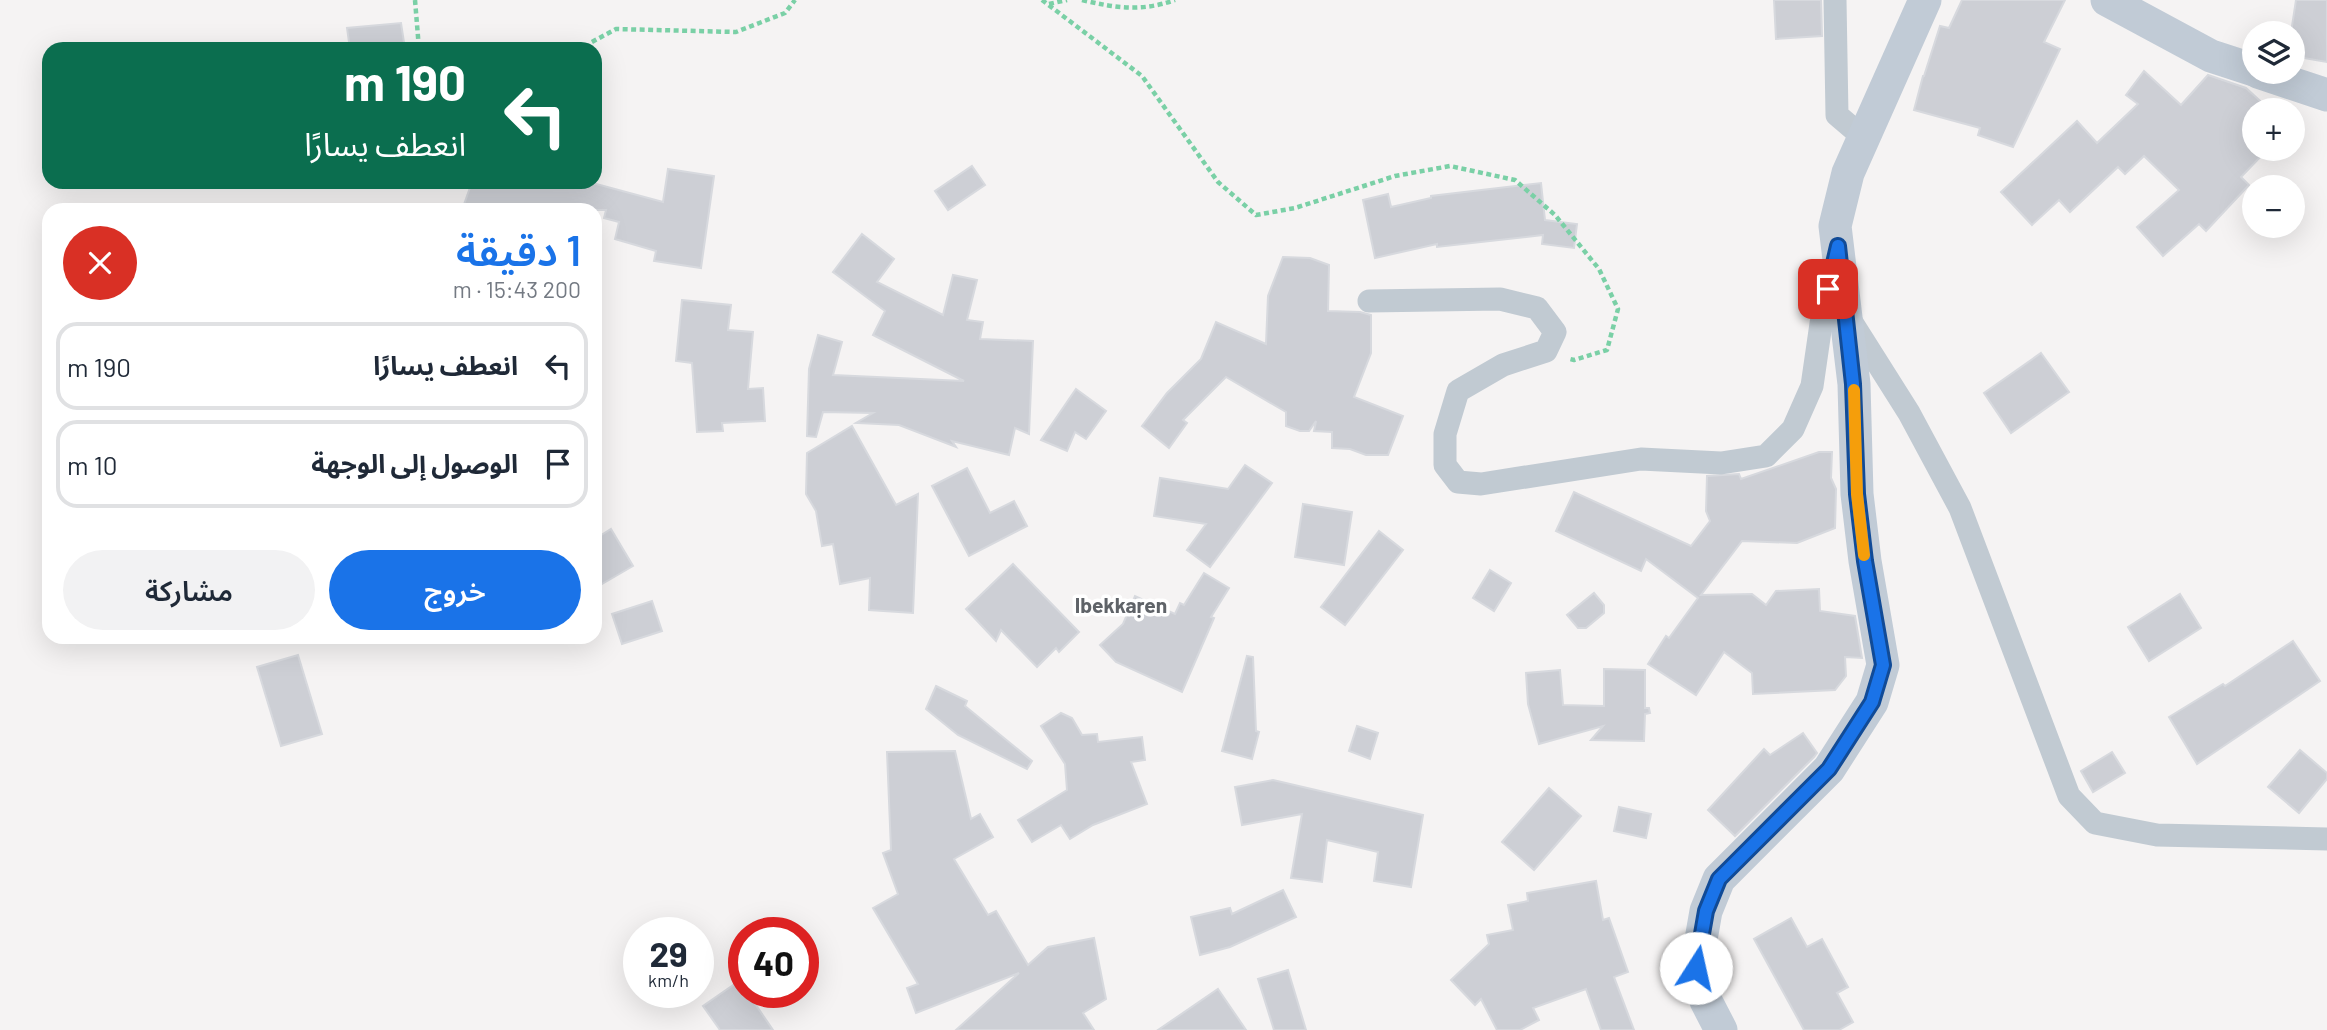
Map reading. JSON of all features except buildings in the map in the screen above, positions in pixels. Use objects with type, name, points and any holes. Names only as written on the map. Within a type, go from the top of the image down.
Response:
[{"type":"street","points":[[1835,0],[1837,115],[1864,138]]},
{"type":"street","points":[[1721,1030],[1706,1001],[1696,968],[1706,911],[1719,879],[1829,769],[1872,702],[1883,665],[1865,561],[1857,494],[1853,384],[1835,226],[1848,173],[1926,0]]},
{"type":"street","points":[[2107,0],[2211,56],[2242,66]]},
{"type":"street","points":[[2294,84],[2327,95]]},
{"type":"street","points":[[1369,301],[1500,299],[1537,308],[1555,332],[1546,351],[1503,365],[1458,391],[1445,434],[1445,465],[1458,482],[1481,484],[1641,459],[1721,463],[1766,456],[1793,429],[1812,386],[1823,310],[1838,246]]},
{"type":"street","points":[[1845,311],[1909,413],[1960,508],[2069,796],[2095,823],[2157,835],[2327,839]]},
{"type":"path","points":[[415,0],[418,42]]},
{"type":"path","points":[[592,42],[616,29],[736,32],[785,13],[795,0]]},
{"type":"path","points":[[1042,0],[1142,75],[1218,182],[1256,215],[1295,208],[1395,176],[1450,166],[1515,180],[1555,215],[1599,269],[1618,309],[1607,350],[1574,360],[1546,351]]},
{"type":"path","points":[[1048,4],[1067,0]]},
{"type":"path","points":[[1082,0],[1121,9],[1161,5],[1175,0]]},
{"type":"slow traffic","points":[[1854,390],[1857,494],[1864,555]]},
{"type":"district","name":"Ibekkaṛen","points":[[1121,606]]},
{"type":"route","points":[[1696,968],[1706,911],[1719,879],[1829,769],[1872,702],[1883,665],[1865,561],[1857,494],[1853,384],[1838,246],[1828,289]]}]
